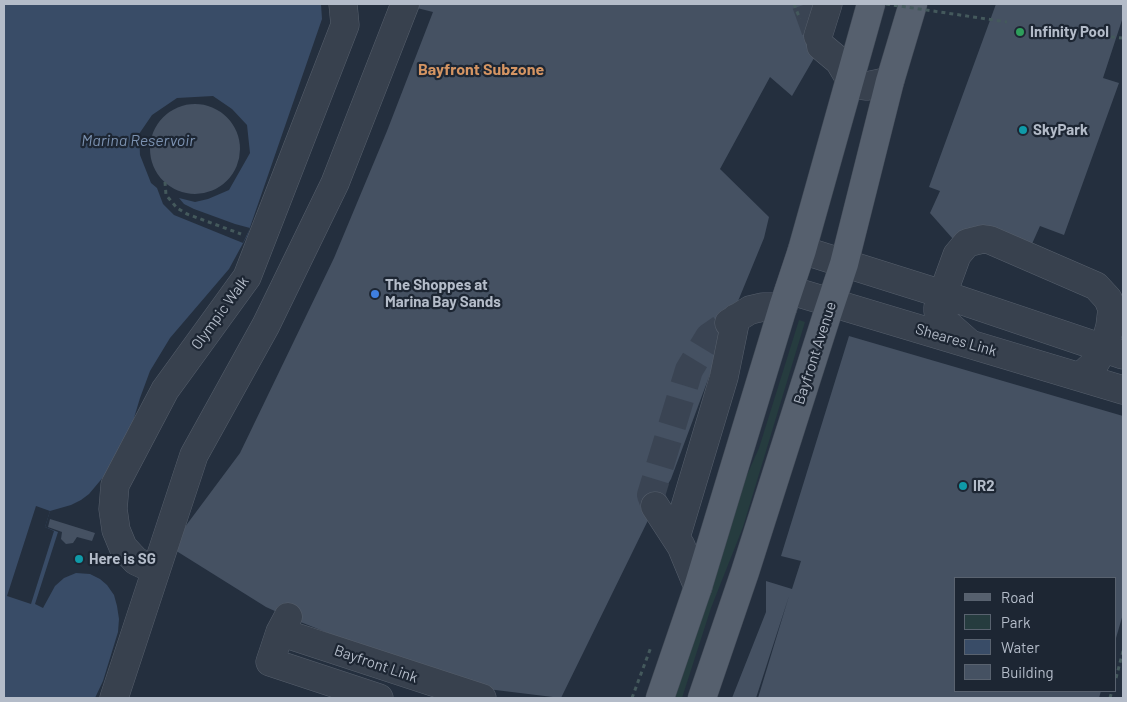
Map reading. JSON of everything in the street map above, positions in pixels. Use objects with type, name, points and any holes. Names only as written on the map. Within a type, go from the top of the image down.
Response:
[{"type":"main road","points":[[660,698],[698,587],[802,250],[871,4]]},
{"type":"main road","name":"Bayfront Avenue","points":[[702,698],[745,572],[844,264],[890,81],[913,4]]},
{"type":"street","name":"Olympic Walk","points":[[155,570],[136,562],[123,547],[116,530],[113,509],[115,485],[165,390],[248,277],[345,25],[343,4]]},
{"type":"street","points":[[114,698],[194,455],[266,325],[335,183],[405,4]]},
{"type":"street","points":[[828,4],[820,41],[839,61],[851,80],[859,85],[867,86],[890,81]]},
{"type":"street","points":[[969,343],[940,316],[938,307],[958,255],[963,247],[967,242],[983,239],[990,240],[1096,286],[1108,299],[1112,309],[1110,326],[1114,352]]},
{"type":"street","points":[[802,250],[942,294],[1114,352]]},
{"type":"street","name":"Sheares Link","points":[[676,537],[724,377],[732,321],[750,310],[786,299],[831,303],[1123,390]]},
{"type":"street","points":[[1080,377],[1095,363],[1114,352]]},
{"type":"street","points":[[655,506],[676,537],[698,587]]},
{"type":"street","name":"Bayfront Link","points":[[381,698],[272,664],[270,660],[277,632],[360,652],[482,698]]},
{"type":"street","points":[[360,652],[365,676],[381,698]]},
{"type":"path","points":[[886,4],[1007,22]]},
{"type":"path","points":[[1111,36],[1123,38]]},
{"type":"path","points":[[165,182],[166,195],[176,208],[261,242]]},
{"type":"path","points":[[1117,674],[1123,651]]},
{"type":"path","points":[[632,698],[634,694]]},
{"type":"green space","points":[[799,320],[805,322],[743,527],[711,608],[682,698],[674,698],[734,504],[759,448]]},
{"type":"water","name":"Marina Reservoir","points":[[4,4],[321,4],[322,19],[247,236],[229,269],[170,338],[150,371],[131,428],[110,469],[89,494],[81,500],[50,511],[45,527],[58,532],[35,604],[43,608],[55,586],[64,578],[76,573],[90,574],[100,579],[114,595],[117,606],[118,632],[103,681],[95,698],[4,698]]},
{"type":"pier","points":[[213,96],[232,109],[247,125],[250,153],[229,190],[195,202],[179,198],[184,204],[194,209],[250,228],[243,243],[174,215],[163,204],[157,188],[151,183],[140,155],[139,134],[152,115],[177,98]]},
{"type":"pier","points":[[36,506],[50,511],[45,527],[54,531],[31,604],[7,596]]},
{"type":"building","points":[[409,4],[838,4],[821,46],[792,96],[770,77],[720,169],[769,217],[764,238],[729,323],[671,479],[655,506],[561,698],[479,688],[423,671],[266,607],[170,547],[240,453],[334,258],[387,131],[433,12],[409,6]]},
{"type":"building","name":"SkyPark","points":[[996,4],[1123,4],[1123,17],[1103,78],[1119,83],[1064,235],[1040,226],[1027,255],[984,254],[953,239],[930,213],[940,191],[929,187]]},
{"type":"building","points":[[195,104],[212,108],[227,117],[236,132],[240,149],[236,166],[227,181],[212,190],[195,194],[178,190],[163,181],[154,166],[150,149],[154,132],[163,117],[178,108]]},
{"type":"building","name":"IR2","points":[[849,336],[1123,416],[1123,614],[1117,635],[1117,577],[954,577],[954,692],[1101,692],[1099,698],[758,698],[789,596],[756,698],[732,698],[766,612],[766,581],[792,589],[801,561],[781,556]]},
{"type":"building","points":[[50,519],[95,533],[92,541],[77,537],[73,543],[66,544],[61,539],[62,532],[48,527]]},
{"type":"tunnel","points":[[806,4],[821,46]]},
{"type":"tunnel","points":[[655,506],[651,495],[689,370],[709,337],[729,323]]},
{"type":"place","name":"Infinity Pool","points":[[1020,32]]},
{"type":"place","name":"SkyPark","points":[[1023,130]]},
{"type":"place","name":"The Shoppes at Marina Bay Sands","points":[[375,294]]},
{"type":"place","name":"IR2","points":[[963,486]]},
{"type":"place","name":"Here is SG","points":[[79,559]]},
{"type":"district","name":"Bayfront Subzone","points":[[481,70]]}]
